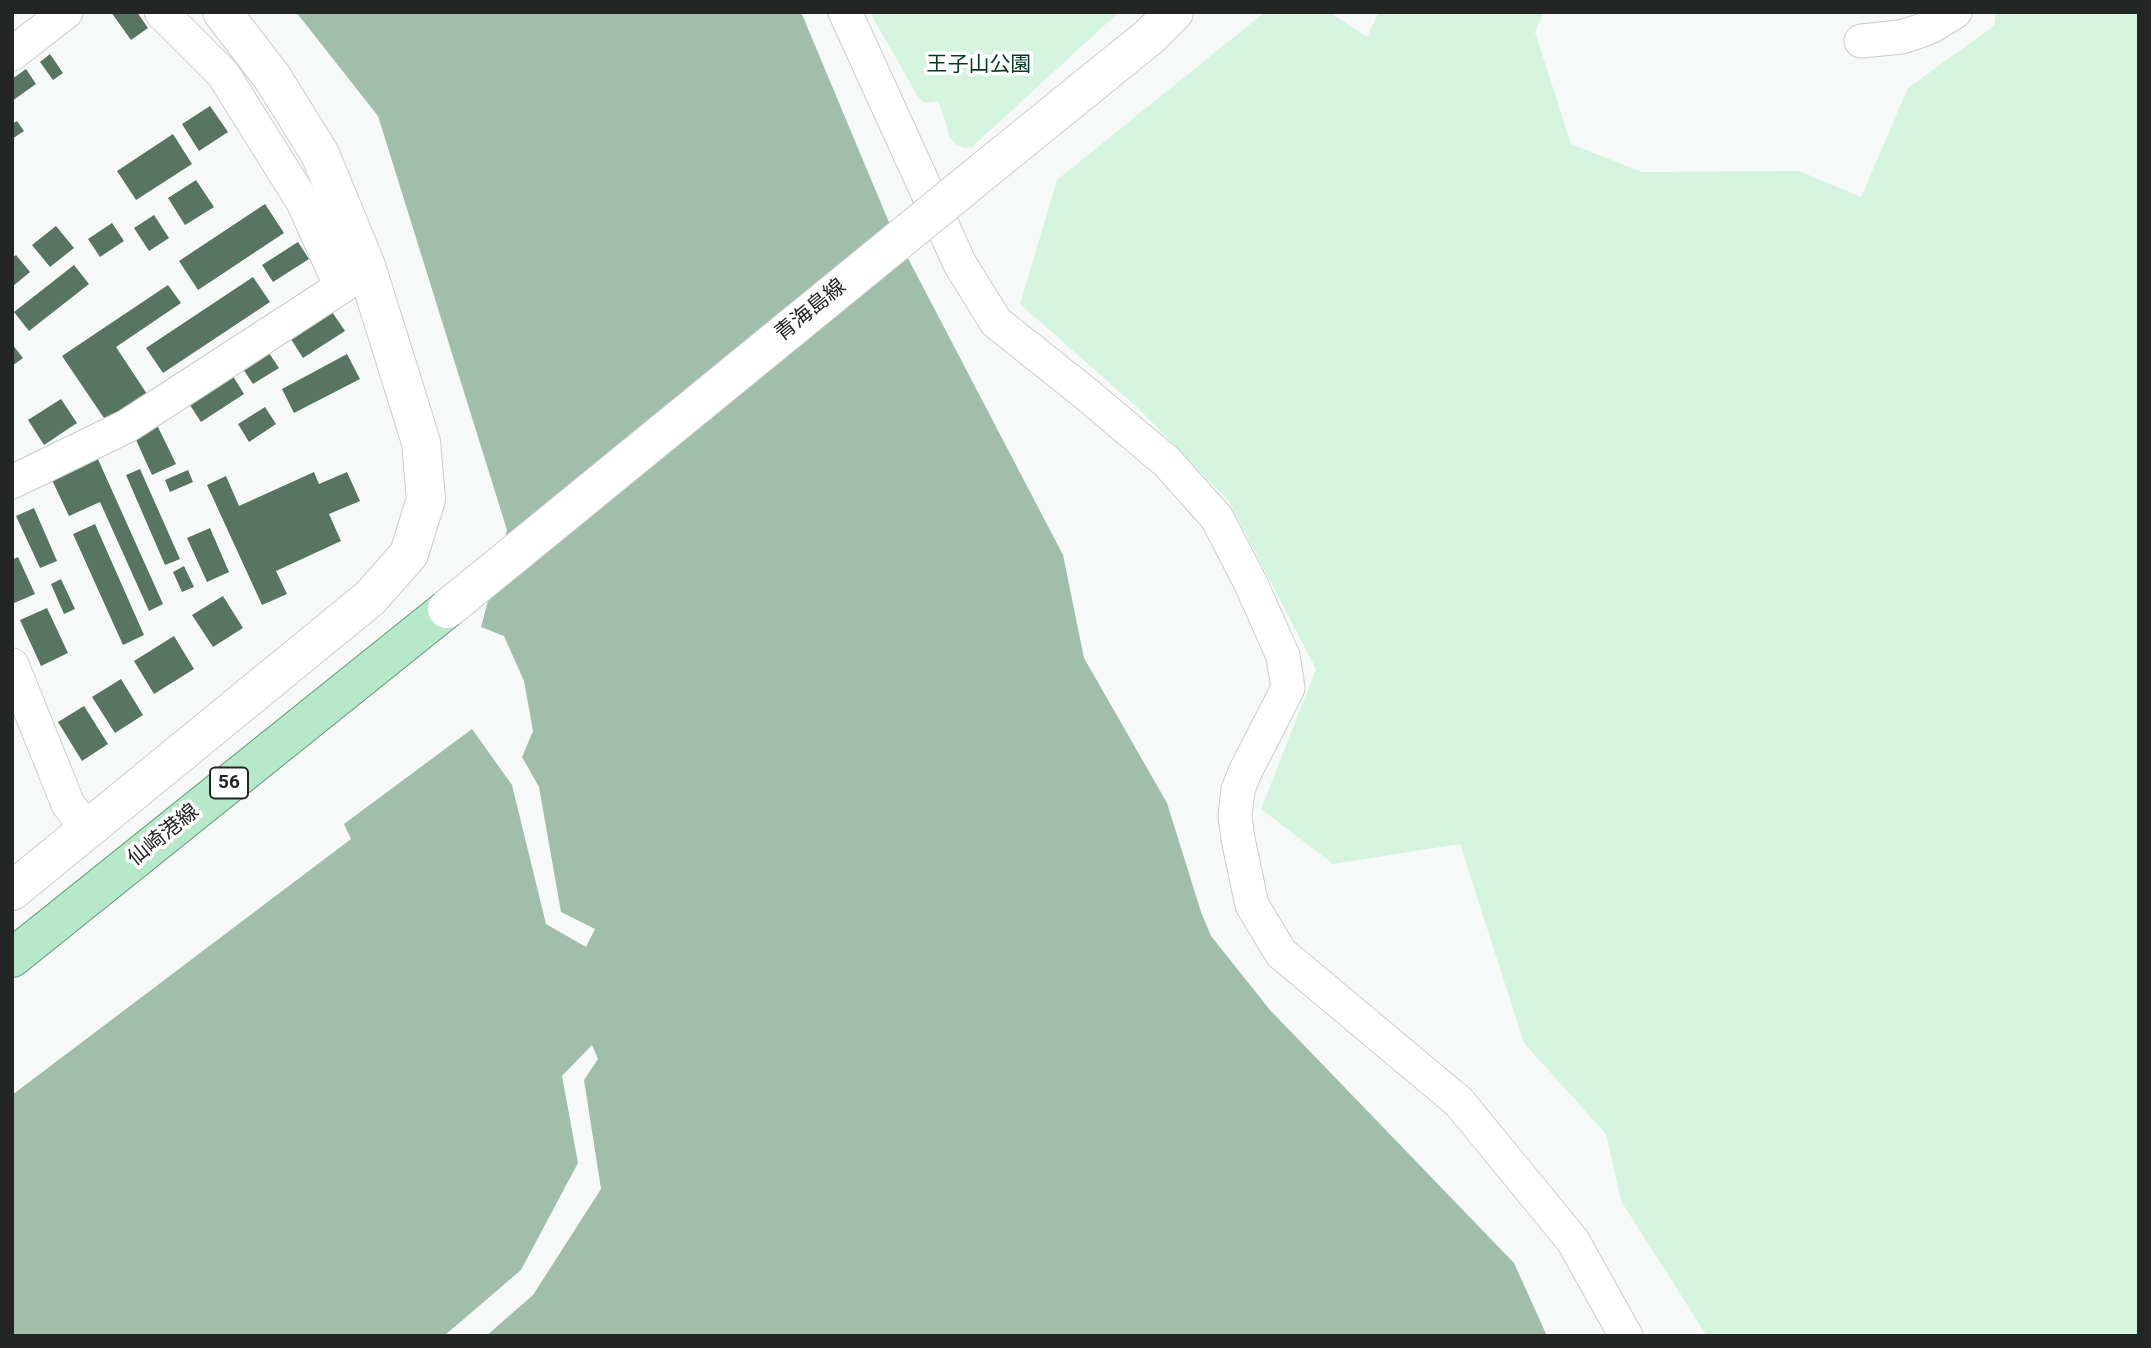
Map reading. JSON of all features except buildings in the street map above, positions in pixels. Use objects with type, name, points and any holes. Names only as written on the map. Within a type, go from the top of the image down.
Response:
[{"type":"main road","name":"仙崎港線","points":[[12,958],[447,608]]},
{"type":"street","points":[[12,54],[66,12]]},
{"type":"street","points":[[161,12],[223,74],[303,202],[354,277]]},
{"type":"street","points":[[12,891],[370,598],[409,554],[426,499],[421,442],[354,277],[320,154],[272,77],[222,12]]},
{"type":"street","points":[[845,12],[960,264],[996,322],[1167,462],[1217,518],[1251,584],[1283,656],[1288,688],[1245,772],[1238,790],[1235,816],[1252,905],[1280,953],[1460,1102],[1573,1241],[1626,1336]]},
{"type":"street","name":"青海島線","points":[[447,608],[1149,37],[1174,12]]},
{"type":"street","points":[[1861,41],[1901,37],[1932,26],[1955,12]]},
{"type":"street","points":[[12,482],[127,426],[354,277]]},
{"type":"street","points":[[12,665],[68,804],[87,830]]},
{"type":"green space","name":"王子山公園","points":[[873,12],[1119,12],[972,147],[964,148],[949,137],[938,101],[924,103],[917,95],[872,16]]},
{"type":"green space","points":[[1265,12],[1329,12],[1367,37],[1379,12],[1544,12],[1535,32],[1571,144],[1642,172],[1799,171],[1861,197],[1908,88],[1994,26],[1996,12],[2139,12],[2139,1336],[1707,1336],[1621,1201],[1606,1134],[1524,1043],[1460,844],[1333,864],[1261,809],[1316,669],[1228,500],[1138,408],[1020,304],[1057,180]]},
{"type":"shaded area","points":[[296,12],[801,12],[888,220],[1063,555],[1084,658],[1167,803],[1211,936],[1270,1010],[1514,1263],[1547,1336],[486,1336],[533,1295],[601,1189],[584,1080],[598,1059],[592,1045],[562,1076],[578,1163],[521,1270],[444,1336],[12,1336],[12,1095],[351,839],[344,824],[472,729],[512,785],[546,924],[586,947],[595,929],[561,912],[539,787],[522,757],[533,731],[524,681],[504,636],[481,627],[507,530],[378,116]]}]
